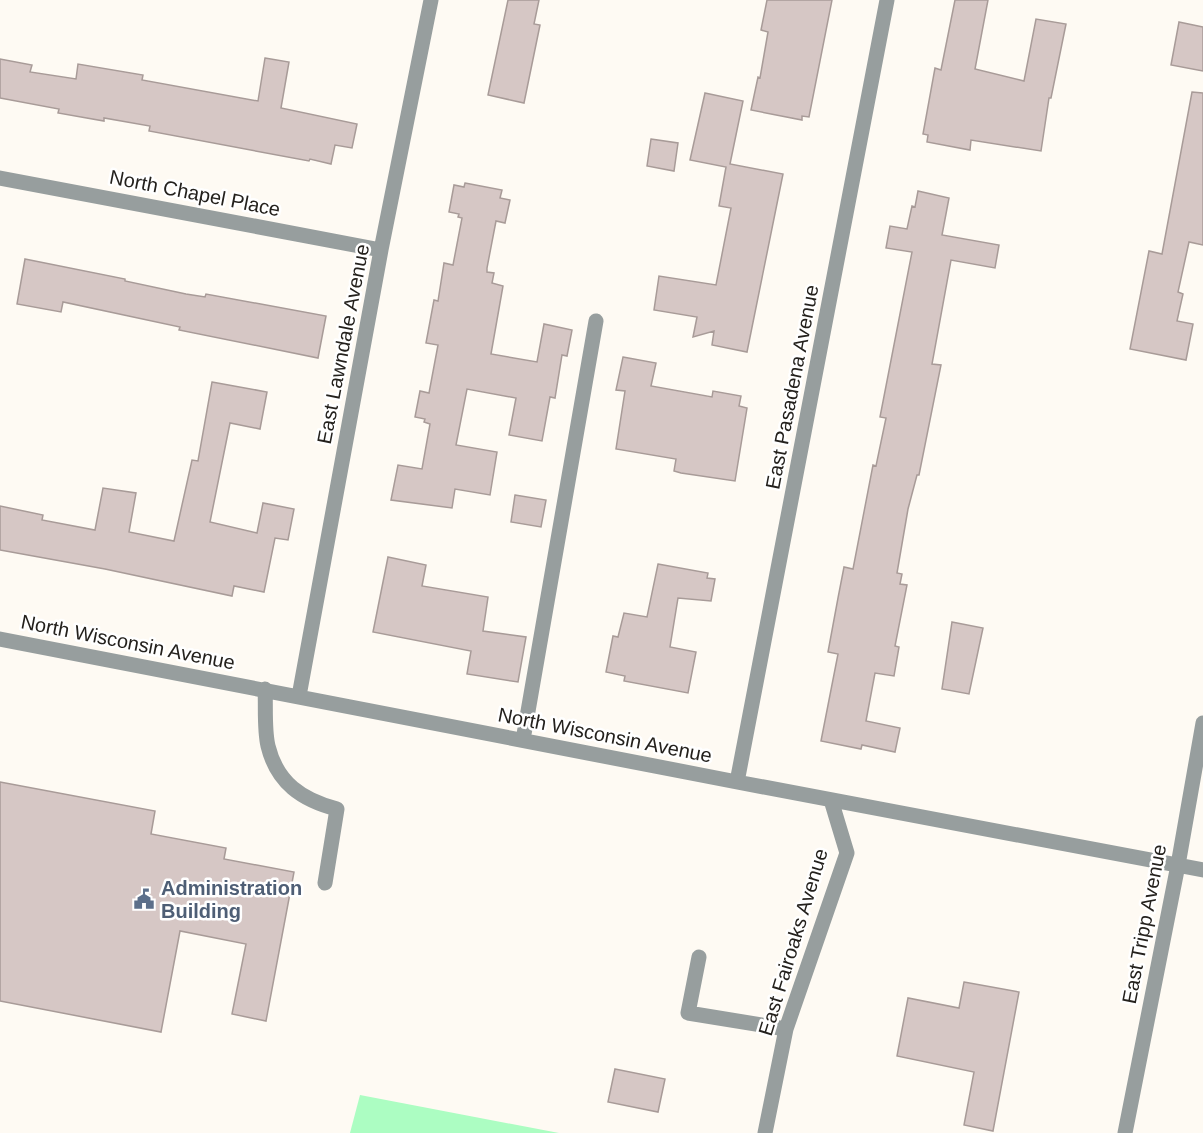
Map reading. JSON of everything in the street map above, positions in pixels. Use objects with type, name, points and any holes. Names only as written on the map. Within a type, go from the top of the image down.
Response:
[{"type":"street","name":"East Lawndale Avenue","points":[[298,696],[381,250],[431,0]]},
{"type":"street","name":"East Pasadena Avenue","points":[[738,782],[887,0]]},
{"type":"street","name":"North Chapel Place","points":[[0,178],[381,250]]},
{"type":"street","points":[[523,740],[596,321]]},
{"type":"street","name":"North Wisconsin Avenue","points":[[0,639],[1203,870]]},
{"type":"street","points":[[265,689],[268,745],[275,765],[290,788],[316,804],[337,809],[325,883]]},
{"type":"street","name":"East Tripp Avenue","points":[[1125,1133],[1178,866],[1203,723]]},
{"type":"street","name":"East Fairoaks Avenue","points":[[765,1133],[786,1029],[847,853],[831,800]]},
{"type":"street","points":[[699,957],[688,1013],[786,1029]]},
{"type":"green space","points":[[360,1095],[559,1133],[350,1133]]},
{"type":"building","points":[[508,0],[539,0],[534,24],[540,25],[524,103],[488,95]]},
{"type":"building","points":[[767,0],[832,0],[809,117],[802,116],[802,120],[751,110],[758,77],[760,78],[768,32],[761,30]]},
{"type":"building","points":[[955,0],[988,0],[975,69],[1024,81],[1036,19],[1066,24],[1051,98],[1049,98],[1041,151],[971,140],[970,150],[927,142],[928,135],[923,134],[935,68],[941,70]]},
{"type":"building","points":[[1179,22],[1203,27],[1203,71],[1171,65]]},
{"type":"building","points":[[265,58],[289,62],[281,108],[357,124],[352,148],[335,145],[331,164],[310,159],[309,161],[149,131],[150,126],[58,113],[59,109],[0,98],[0,59],[32,65],[30,72],[76,79],[78,64],[143,75],[142,80],[258,101]]},
{"type":"building","points":[[1192,92],[1203,93],[1203,245],[1189,242],[1178,292],[1183,294],[1177,321],[1193,324],[1186,360],[1130,349],[1149,251],[1162,254]]},
{"type":"building","points":[[705,93],[743,101],[730,164],[783,174],[747,352],[712,345],[714,331],[693,337],[697,317],[654,310],[659,276],[716,285],[731,208],[719,206],[726,167],[690,160]]},
{"type":"building","points":[[651,139],[678,143],[674,171],[647,166]]},
{"type":"building","points":[[465,183],[502,190],[500,198],[510,200],[505,223],[496,221],[487,268],[487,272],[494,273],[492,283],[503,286],[491,354],[537,362],[544,324],[572,330],[567,356],[562,355],[555,398],[550,397],[542,441],[509,435],[516,398],[467,389],[456,445],[497,452],[490,495],[455,489],[452,508],[391,500],[398,465],[422,469],[430,424],[424,422],[425,419],[415,417],[420,391],[429,393],[438,345],[426,343],[434,300],[438,301],[444,263],[453,265],[462,218],[458,217],[459,214],[449,212],[454,185],[464,187]]},
{"type":"building","points":[[918,191],[949,198],[942,235],[999,245],[995,268],[951,260],[932,364],[941,365],[919,475],[917,475],[908,509],[897,573],[902,574],[900,584],[907,585],[895,646],[899,647],[894,676],[875,673],[866,721],[900,728],[895,752],[862,745],[861,749],[821,741],[838,654],[828,652],[838,598],[844,567],[853,569],[873,465],[876,466],[886,418],[880,417],[912,252],[886,248],[890,226],[907,229]]},
{"type":"building","points":[[25,259],[186,294],[205,297],[206,294],[326,316],[318,358],[179,330],[180,327],[63,302],[61,312],[17,304]]},
{"type":"building","points":[[623,357],[656,363],[651,386],[712,397],[713,391],[741,396],[739,406],[747,408],[735,481],[681,473],[674,471],[676,459],[616,449],[625,391],[616,390]]},
{"type":"building","points":[[212,382],[267,392],[260,429],[230,423],[210,522],[257,533],[263,503],[294,509],[288,540],[275,538],[264,592],[234,586],[232,596],[0,550],[0,506],[43,515],[42,520],[95,530],[103,488],[136,493],[129,532],[174,541],[192,460],[198,461]]},
{"type":"building","points":[[515,495],[546,500],[541,527],[511,522]]},
{"type":"building","points":[[388,557],[426,565],[422,586],[488,597],[483,631],[526,637],[518,682],[467,674],[471,651],[373,632]]},
{"type":"building","points":[[658,564],[708,573],[707,578],[715,579],[711,601],[678,598],[670,647],[696,652],[688,693],[624,681],[625,676],[606,672],[613,636],[618,637],[624,613],[647,617]]},
{"type":"building","points":[[952,622],[983,628],[969,694],[942,689]]},
{"type":"building","name":"Administration Building","points":[[0,782],[155,811],[151,834],[226,848],[224,859],[294,872],[266,1021],[232,1014],[246,944],[180,931],[161,1032],[0,1001]]},
{"type":"building","points":[[964,982],[1019,992],[993,1131],[964,1125],[974,1072],[897,1056],[908,998],[959,1008]]},
{"type":"building","points":[[615,1069],[665,1079],[658,1112],[608,1102]]},
{"type":"place","name":"Administration Building","points":[[144,899]]}]
